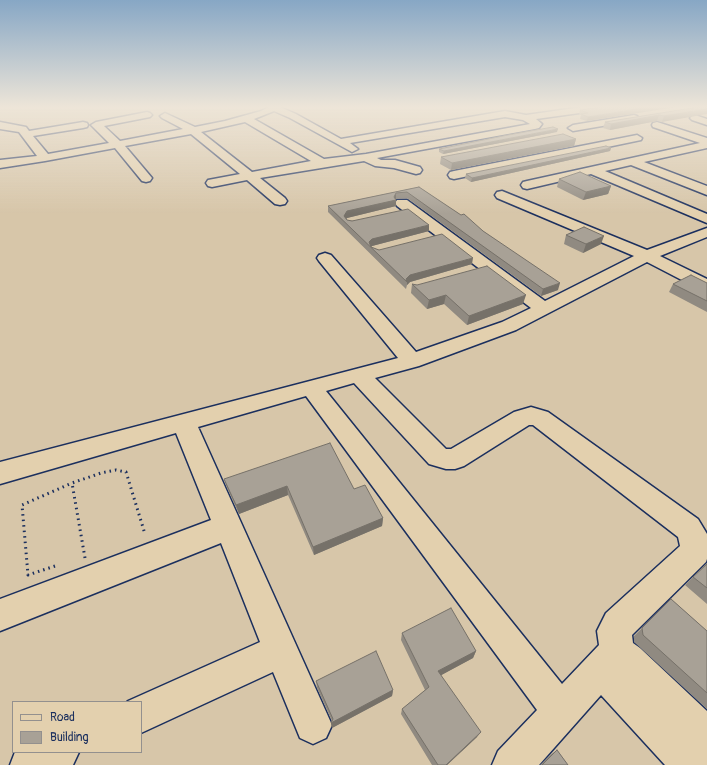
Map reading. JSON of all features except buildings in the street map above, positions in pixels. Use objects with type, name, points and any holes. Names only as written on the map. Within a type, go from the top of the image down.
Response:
[{"type":"street","points":[[34,143],[45,158]]},
{"type":"street","points":[[0,164],[45,158],[124,143]]},
{"type":"street","points":[[208,143],[280,201]]},
{"type":"street","points":[[288,143],[322,163]]},
{"type":"street","points":[[341,143],[379,164],[395,164],[416,170]]},
{"type":"street","points":[[212,184],[322,163],[366,157],[442,143]]},
{"type":"street","points":[[585,143],[592,147]]},
{"type":"street","points":[[454,175],[618,143]]},
{"type":"street","points":[[117,144],[146,178]]},
{"type":"street","points":[[527,184],[707,145]]},
{"type":"street","points":[[658,147],[672,152]]},
{"type":"street","points":[[630,162],[707,191]]},
{"type":"street","points":[[591,170],[705,231]]},
{"type":"street","points":[[502,195],[647,256],[707,286]]},
{"type":"street","points":[[402,208],[437,236],[488,267],[544,308]]},
{"type":"street","points":[[0,473],[311,387],[412,362],[509,326],[647,256],[705,231]]},
{"type":"street","points":[[325,258],[412,362]]},
{"type":"street","points":[[466,273],[488,267]]},
{"type":"street","points":[[359,375],[438,457],[446,459],[455,459],[522,418],[531,416],[540,418],[688,528],[695,540],[695,552],[618,625],[614,631],[610,662],[512,765]]},
{"type":"street","points":[[311,387],[561,712]]},
{"type":"street","points":[[184,422],[313,724]]},
{"type":"street","points":[[0,615],[86,562],[228,527]]},
{"type":"street","points":[[142,714],[281,650]]},
{"type":"street","points":[[610,662],[628,660],[707,738]]},
{"type":"street","points":[[610,662],[692,765]]},
{"type":"street","points":[[30,765],[56,753]]},
{"type":"path","points":[[56,566],[28,575],[22,505],[101,472],[116,470],[126,472],[145,533],[138,536]]},
{"type":"path","points":[[72,483],[86,562]]}]
